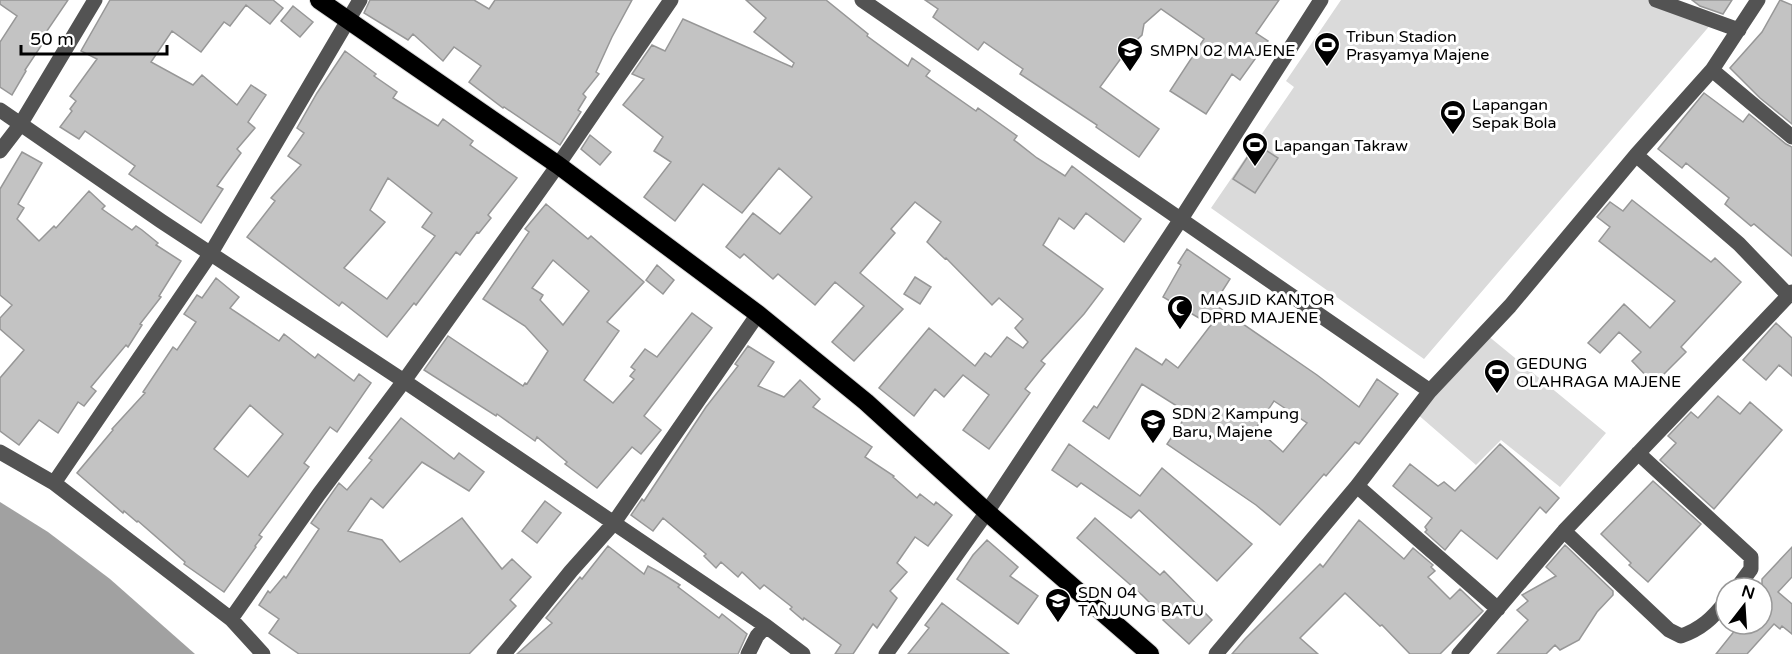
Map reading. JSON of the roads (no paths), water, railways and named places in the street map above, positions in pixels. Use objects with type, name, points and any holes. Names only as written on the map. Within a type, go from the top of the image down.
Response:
[{"type":"highway","points":[[319,0],[558,165],[758,314],[866,402],[987,512],[1150,654]]},
{"type":"street","points":[[0,152],[20,125],[95,0]]},
{"type":"street","points":[[54,483],[211,253],[360,0]]},
{"type":"street","points":[[231,619],[558,165],[671,0]]},
{"type":"street","points":[[862,0],[1430,391]]},
{"type":"street","points":[[886,654],[987,512],[1181,219],[1321,0]]},
{"type":"street","points":[[1656,0],[1739,30]]},
{"type":"street","points":[[1216,654],[1357,486],[1430,391],[1510,306],[1636,155],[1712,70],[1758,0]]},
{"type":"street","points":[[1712,70],[1792,136]]},
{"type":"street","points":[[0,110],[766,626],[803,654]]},
{"type":"street","points":[[1458,654],[1564,531],[1790,294],[1739,244],[1636,155]]},
{"type":"street","points":[[504,654],[571,571],[613,524],[758,314]]},
{"type":"street","points":[[0,452],[54,483],[231,619],[263,654]]},
{"type":"street","points":[[1638,453],[1751,557],[1751,569],[1746,576]]},
{"type":"street","points":[[1357,486],[1498,609]]},
{"type":"street","points":[[1564,531],[1669,630],[1681,636],[1698,630],[1714,617]]},
{"type":"street","points":[[748,654],[757,636],[766,626]]},
{"type":"place","name":"Tribun Stadion Prasyamya Majene","points":[[1327,68]]},
{"type":"place","name":"SMPN 02 MAJENE","points":[[1130,73]]},
{"type":"place","name":"Lapangan Sepak Bola","points":[[1453,136]]},
{"type":"place","name":"Lapangan Takraw","points":[[1255,168]]},
{"type":"place","name":"MASJID KANTOR DPRD MAJENE","points":[[1180,331]]},
{"type":"place","name":"GEDUNG OLAHRAGA MAJENE","points":[[1497,395]]},
{"type":"place","name":"SDN 2 Kampung Baru, Majene","points":[[1153,445]]},
{"type":"place","name":"SDN 04 TANJUNG BATU","points":[[1058,624]]}]
